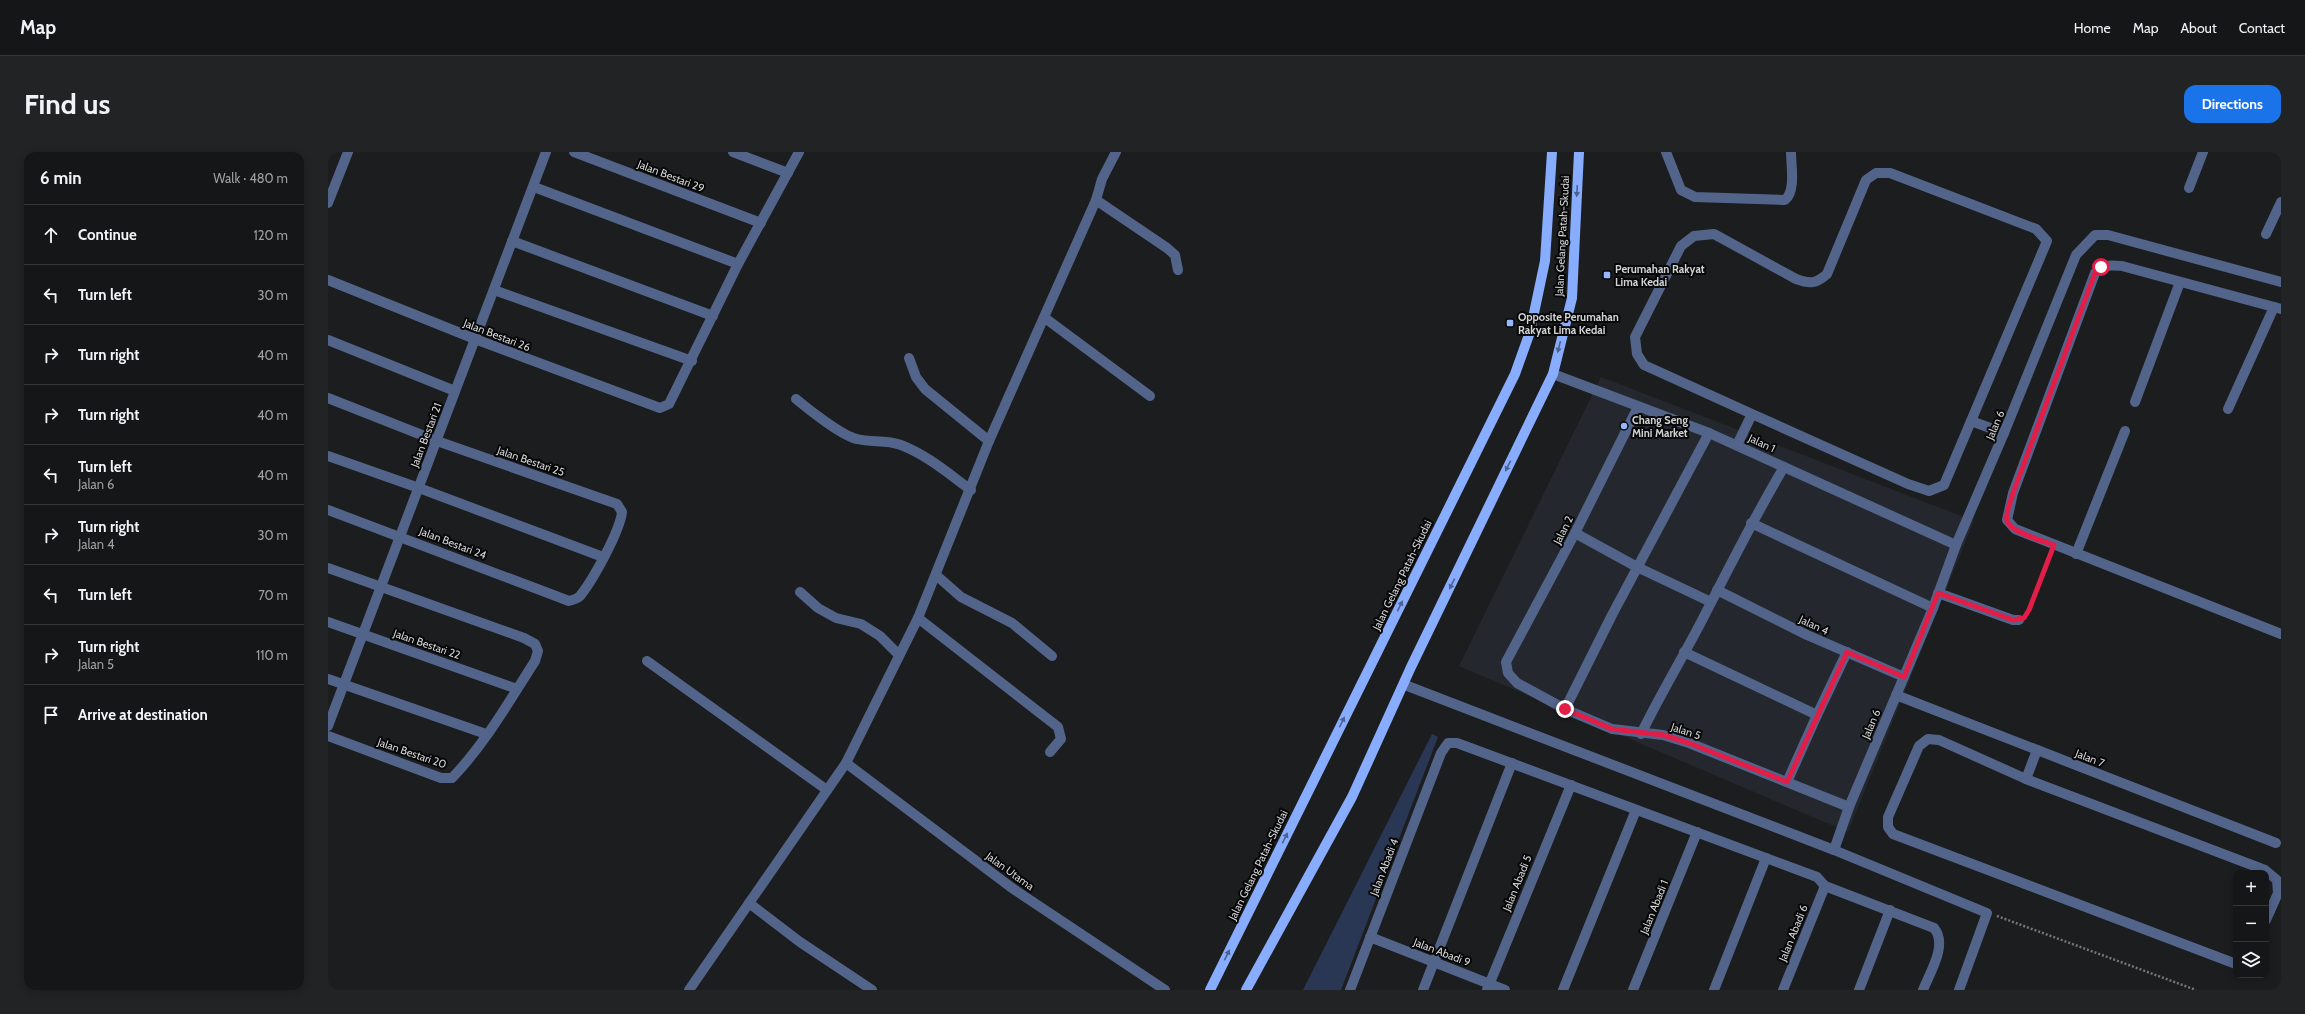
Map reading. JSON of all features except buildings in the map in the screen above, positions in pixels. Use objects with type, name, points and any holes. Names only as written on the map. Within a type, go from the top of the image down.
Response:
[{"type":"main road","name":"Jalan Gelang Patah-Skudai","points":[[1210,990],[1515,374],[1530,332],[1545,261],[1552,152]]},
{"type":"main road","name":"Jalan Gelang Patah-Skudai","points":[[1246,990],[1352,797],[1553,374],[1572,298],[1579,152]]},
{"type":"street","points":[[328,203],[348,152]]},
{"type":"street","name":"Jalan Bestari 21","points":[[328,726],[512,241],[534,187],[546,152]]},
{"type":"street","name":"Jalan Bestari 29","points":[[574,152],[760,223]]},
{"type":"street","points":[[732,152],[788,173]]},
{"type":"street","points":[[494,290],[692,361],[738,264],[799,152]]},
{"type":"street","points":[[689,990],[846,763],[918,618],[971,490],[989,441],[1045,318],[1096,200],[1102,180],[1116,152]]},
{"type":"street","points":[[1666,152],[1682,190],[1695,197],[1785,200],[1789,197],[1791,189],[1791,152]]},
{"type":"street","points":[[2189,188],[2203,152]]},
{"type":"street","points":[[328,173],[338,178]]},
{"type":"street","points":[[1890,173],[2036,229],[2047,241],[1944,485],[1929,491],[1752,414],[1644,365],[1637,354],[1635,337],[1681,246],[1694,236],[1714,234],[1796,280],[1810,284],[1819,281],[1827,274],[1866,180],[1876,174],[1890,173]]},
{"type":"street","points":[[534,187],[738,264]]},
{"type":"street","points":[[1096,200],[1167,248],[1175,255],[1178,270]]},
{"type":"street","points":[[2266,234],[2281,202]]},
{"type":"street","name":"Jalan 6","points":[[1834,850],[1849,807],[1933,608],[1956,545],[2004,433],[2076,255],[2095,235],[2108,235],[2281,282]]},
{"type":"street","points":[[512,241],[713,316]]},
{"type":"street","points":[[2228,409],[2278,308],[2122,266],[2109,265],[2101,267],[2095,273],[2013,493],[2007,515],[2009,525],[2014,530],[2281,634]]},
{"type":"street","name":"Jalan Bestari 26","points":[[328,280],[475,339],[660,408],[669,404],[692,361]]},
{"type":"street","points":[[2135,402],[2180,282]]},
{"type":"street","points":[[1045,318],[1150,396]]},
{"type":"street","points":[[328,340],[455,391]]},
{"type":"street","points":[[909,358],[916,377],[925,389],[989,441]]},
{"type":"street","name":"Jalan 1","points":[[1553,374],[1709,433],[1956,545]]},
{"type":"street","name":"Jalan Bestari 25","points":[[328,398],[437,441],[617,504],[622,512],[621,519],[603,557],[579,597],[569,601]]},
{"type":"street","points":[[796,399],[855,439],[868,441],[882,440],[902,446],[929,460],[971,490]]},
{"type":"street","name":"Jalan 2","points":[[1506,662],[1575,533],[1638,407]]},
{"type":"street","points":[[1737,445],[1752,414]]},
{"type":"street","points":[[1971,420],[2004,433]]},
{"type":"street","points":[[2076,554],[2125,431]]},
{"type":"street","points":[[1565,709],[1637,567],[1709,433]]},
{"type":"street","points":[[328,456],[419,488],[603,557]]},
{"type":"street","points":[[1641,734],[1751,523],[1784,467]]},
{"type":"street","name":"Jalan Bestari 24","points":[[328,510],[569,601]]},
{"type":"street","points":[[1751,523],[1933,608]]},
{"type":"street","points":[[1575,533],[1637,567],[1711,602]]},
{"type":"street","points":[[328,568],[381,587]]},
{"type":"street","points":[[936,575],[961,597],[1012,623],[1052,656]]},
{"type":"street","name":"Jalan Bestari 20","points":[[328,736],[441,778],[452,778],[463,766],[486,734],[535,661],[538,651],[535,644],[524,638],[381,587]]},
{"type":"street","name":"Jalan 4","points":[[1717,590],[1807,636],[1904,677]]},
{"type":"street","points":[[800,592],[818,608],[836,618],[861,624],[880,636],[899,655]]},
{"type":"street","points":[[1938,593],[2013,620],[2019,620]]},
{"type":"street","points":[[918,618],[1058,727],[1061,733],[1061,739],[1050,752]]},
{"type":"street","name":"Jalan Bestari 22","points":[[328,622],[517,689]]},
{"type":"street","points":[[1684,652],[1817,715]]},
{"type":"street","points":[[1787,782],[1847,652]]},
{"type":"street","points":[[647,661],[827,790]]},
{"type":"street","name":"Jalan 5","points":[[1506,662],[1508,673],[1517,683],[1565,709],[1612,729],[1641,734],[1663,735],[1689,743],[1849,807]]},
{"type":"street","points":[[328,679],[486,734]]},
{"type":"street","points":[[1405,685],[1834,850],[1987,913],[1959,990]]},
{"type":"street","name":"Jalan 7","points":[[1896,695],[2276,842]]},
{"type":"street","points":[[2233,963],[1893,834],[1888,827],[1888,817],[1919,746],[1928,739],[1939,740],[2026,779],[2266,870],[2277,880],[2278,893],[2269,913]]},
{"type":"street","name":"Jalan Abadi 4","points":[[1350,990],[1441,753],[1448,743],[1457,743],[1512,764]]},
{"type":"street","points":[[2026,779],[2037,750]]},
{"type":"street","name":"Jalan Utama","points":[[846,763],[1012,888],[1160,989]]},
{"type":"street","points":[[1423,990],[1512,764],[1817,877],[1825,886],[1934,928],[1940,939],[1940,946],[1923,990]]},
{"type":"street","name":"Jalan Abadi 5","points":[[1488,987],[1571,785]]},
{"type":"street","points":[[1563,990],[1636,810]]},
{"type":"street","name":"Jalan Abadi 1","points":[[1634,990],[1697,832]]},
{"type":"street","points":[[1714,990],[1766,858]]},
{"type":"street","name":"Jalan Abadi 6","points":[[1783,990],[1825,886]]},
{"type":"street","points":[[749,903],[800,942],[872,990]]},
{"type":"street","points":[[1859,990],[1890,910]]},
{"type":"street","name":"Jalan Abadi 9","points":[[1370,937],[1434,962],[1488,987],[1505,990]]},
{"type":"path","points":[[2019,620],[2027,616],[2054,545]]},
{"type":"path","points":[[1987,913],[2196,990]]},
{"type":"shaded area","points":[[1601,377],[1974,521],[1848,832],[1459,666]]},
{"type":"shaded area","points":[[1432,734],[1438,737],[1341,990],[1303,990]]},
{"type":"place","name":"Perumahan Rakyat Lima Kedai","points":[[1607,275]]},
{"type":"place","name":"Opposite Perumahan Rakyat Lima Kedai","points":[[1510,323]]},
{"type":"place","name":"Chang Seng Mini Market","points":[[1624,426]]},
{"type":"route","points":[[1565,709],[1612,729],[1641,734],[1663,735],[1689,743],[1787,782],[1847,652],[1904,677],[1938,593],[2013,620],[2019,620],[2027,616],[2054,545],[2014,530],[2009,525],[2007,515],[2013,493],[2095,273],[2101,267]]}]
